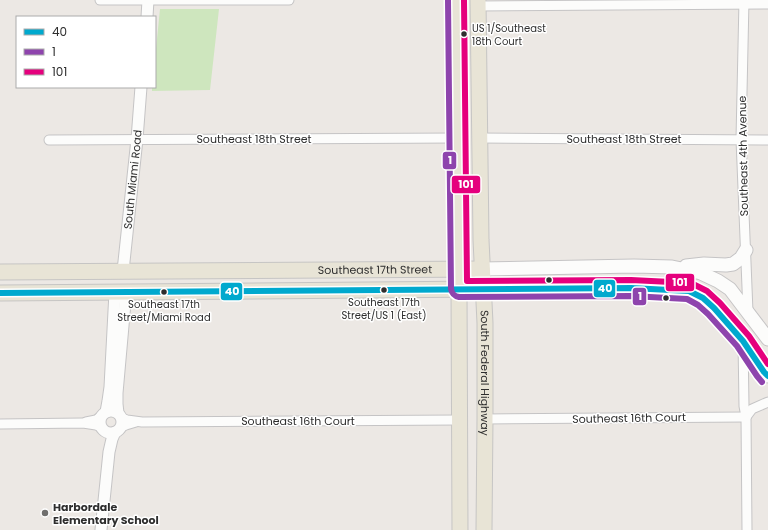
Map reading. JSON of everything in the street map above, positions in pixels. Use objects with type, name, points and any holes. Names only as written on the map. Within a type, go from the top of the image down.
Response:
[{"type":"main road","points":[[457,0],[466,7],[478,28]]},
{"type":"main road","points":[[457,0],[460,530]]},
{"type":"main road","name":"South Federal Highway","points":[[477,2],[481,240],[485,323],[484,530]]},
{"type":"main road","points":[[672,267],[704,264],[726,266],[733,264],[741,258],[746,250]]},
{"type":"main road","points":[[600,288],[601,267]]},
{"type":"main road","name":"Southeast 17th Street","points":[[0,272],[672,267],[701,273],[718,281],[730,289],[768,339]]},
{"type":"main road","points":[[91,292],[108,284],[123,271]]},
{"type":"main road","name":"Southeast 17th Street","points":[[0,293],[600,288],[678,290],[689,292],[703,298],[714,308],[742,341],[768,376]]},
{"type":"street","points":[[100,0],[289,0]]},
{"type":"street","points":[[147,16],[148,0]]},
{"type":"street","points":[[477,2],[744,2],[768,4]]},
{"type":"street","name":"Southeast 4th Avenue","points":[[744,2],[741,139],[748,312]]},
{"type":"street","name":"South Miami Road","points":[[123,271],[141,88]]},
{"type":"street","name":"Southeast 18th Street","points":[[49,140],[458,138]]},
{"type":"street","name":"Southeast 18th Street","points":[[480,138],[768,140]]},
{"type":"street","points":[[101,530],[111,422],[108,401],[120,292]]},
{"type":"street","points":[[742,341],[744,406],[746,417],[747,530]]},
{"type":"street","points":[[746,417],[752,409],[768,402]]},
{"type":"street","name":"Southeast 16th Court","points":[[485,419],[746,417]]},
{"type":"street","name":"Southeast 16th Court","points":[[0,424],[83,423],[96,420],[126,425],[137,422],[459,420]]},
{"type":"green space","points":[[160,9],[219,9],[210,90],[152,91],[152,88],[156,88],[156,49]]},
{"type":"transit line","name":"1","points":[[448,0],[452,292],[459,297],[631,296],[687,299],[698,305],[708,314],[737,346],[762,382]]},
{"type":"transit line","name":"101","points":[[464,0],[467,281],[631,280],[691,283],[707,291],[720,303],[749,336],[768,364]]},
{"type":"transit line","name":"40","points":[[0,293],[631,288],[689,291],[703,298],[714,308],[743,341],[768,376]]},
{"type":"place","name":"US 1/Southeast 18th Court","points":[[464,34]]},
{"type":"place","name":"Southeast 17th Street/US 1 (East)","points":[[384,290]]},
{"type":"place","name":"Southeast 17th Street/Miami Road","points":[[164,292]]},
{"type":"place","name":"Harbordale Elementary School","points":[[45,513]]}]
